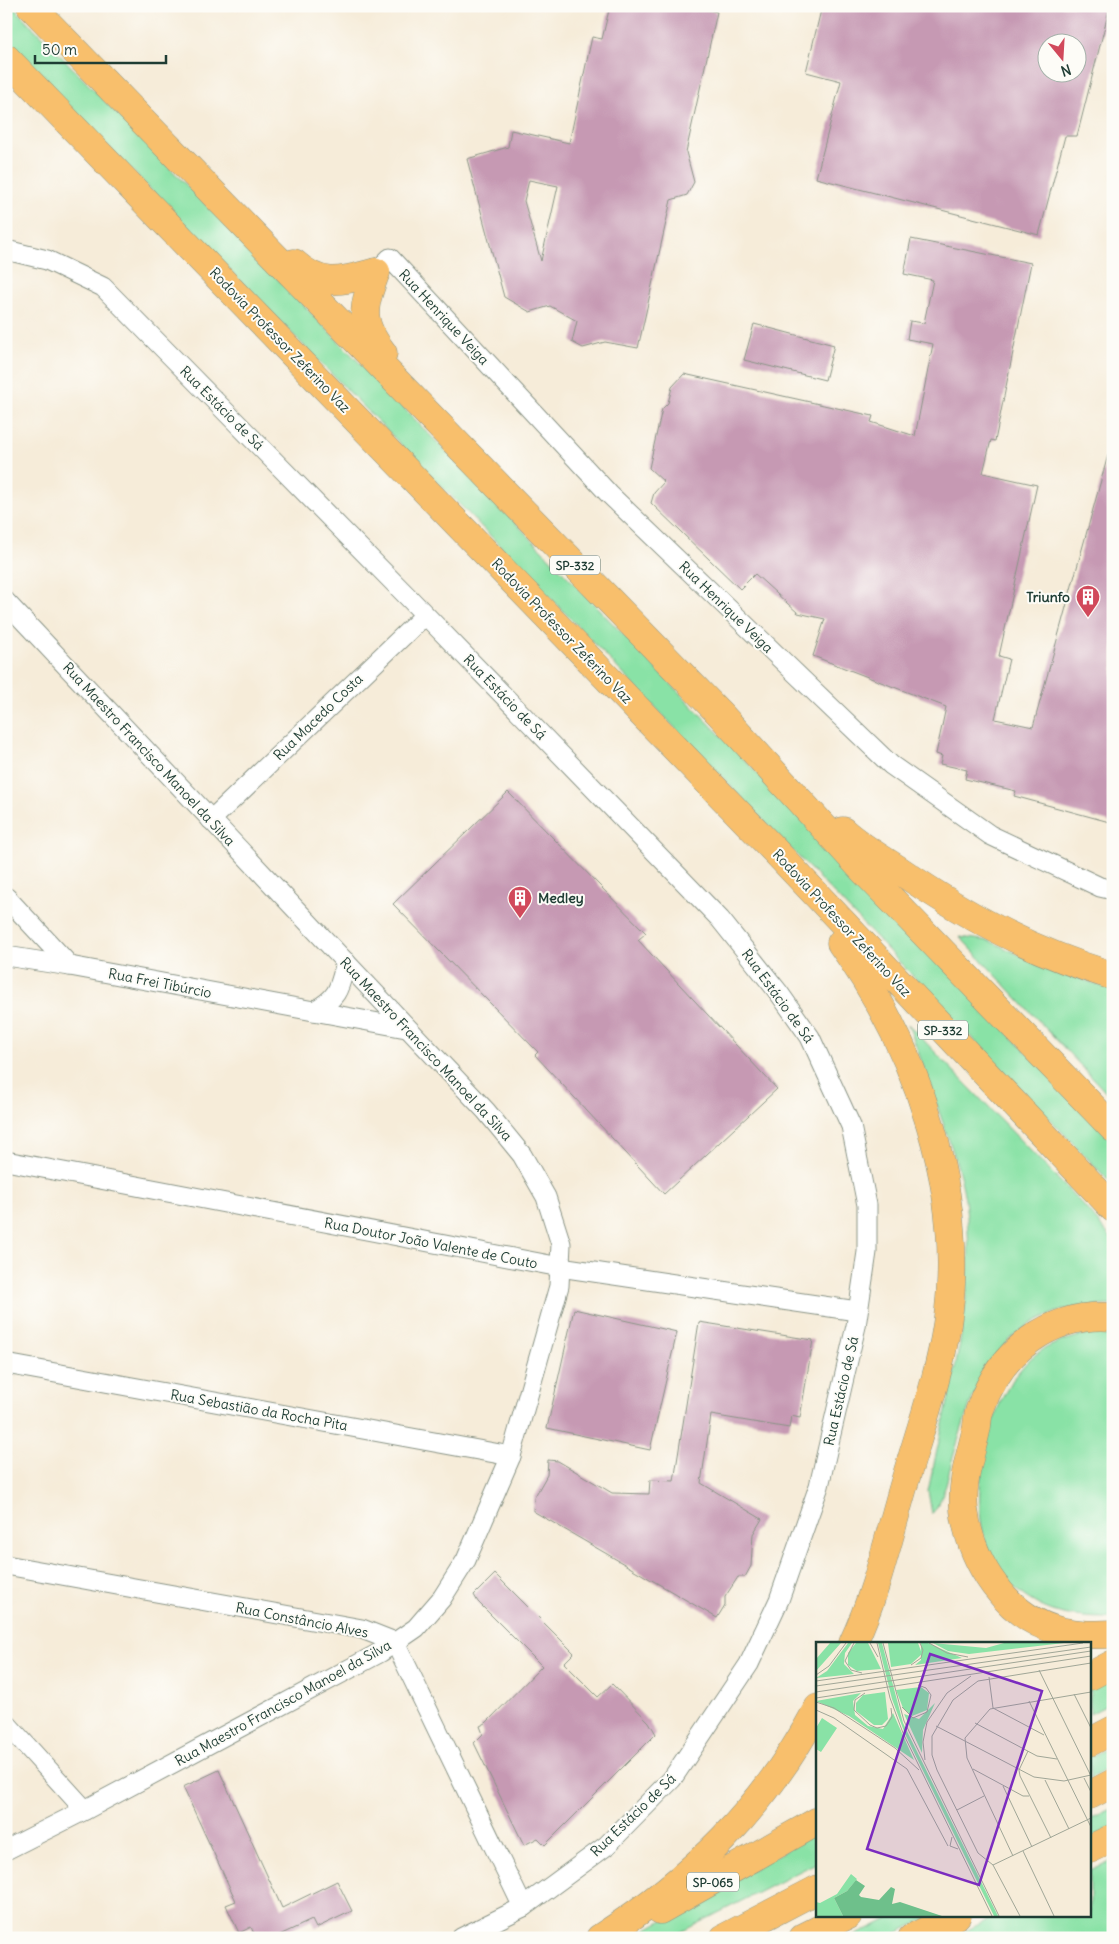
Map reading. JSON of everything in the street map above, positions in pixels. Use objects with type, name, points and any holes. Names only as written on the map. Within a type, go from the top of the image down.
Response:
[{"type":"highway","name":"SP-332","points":[[31,6],[720,714],[864,871],[1113,1128]]},
{"type":"highway","name":"Rodovia Professor Zeferino Vaz","points":[[6,58],[775,851],[1113,1208]]},
{"type":"highway","points":[[201,180],[303,271],[317,279],[331,282],[346,280],[383,265]]},
{"type":"highway","points":[[383,265],[365,302],[364,314],[371,338],[451,438]]},
{"type":"highway","points":[[720,714],[846,834],[941,899],[984,925],[1026,944],[1113,976]]},
{"type":"highway","points":[[775,851],[866,978],[897,1035],[916,1082],[931,1133],[948,1208],[952,1266],[947,1324],[939,1365],[880,1570],[853,1642]]},
{"type":"highway","points":[[1113,1317],[1093,1316],[1052,1327],[1032,1336],[1005,1363],[993,1380],[980,1410],[976,1432],[966,1462],[964,1508],[977,1556],[990,1580],[1004,1598],[1028,1617],[1058,1631],[1085,1635],[1113,1634]]},
{"type":"highway","points":[[1092,1675],[1113,1664]]},
{"type":"highway","points":[[600,1938],[640,1912],[678,1881],[734,1829],[781,1767],[816,1711]]},
{"type":"highway","points":[[1092,1741],[1113,1730]]},
{"type":"highway","points":[[1092,1794],[1113,1784]]},
{"type":"highway","name":"SP-065","points":[[606,1938],[690,1895],[816,1823]]},
{"type":"highway","points":[[1092,1848],[1113,1838]]},
{"type":"highway","points":[[724,1938],[816,1890]]},
{"type":"highway","points":[[802,1938],[846,1916]]},
{"type":"highway","points":[[912,1938],[955,1916]]},
{"type":"street","name":"Rua Estácio de Sá","points":[[6,250],[47,260],[103,287],[425,614],[720,919],[779,993],[810,1037],[851,1126],[867,1205],[867,1252],[857,1311],[819,1486],[779,1600],[749,1664],[672,1779],[606,1846],[523,1908],[461,1938]]},
{"type":"street","name":"Rua Henrique Veiga","points":[[383,265],[609,494],[891,765],[990,835],[1100,886],[1113,890]]},
{"type":"street","name":"Rua Maestro Francisco Manoel da Silva","points":[[6,602],[486,1111],[522,1155],[546,1197],[560,1244],[559,1286],[511,1456],[466,1560],[442,1598],[416,1628],[381,1652],[85,1810],[6,1850]]},
{"type":"street","name":"Rua Macedo Costa","points":[[211,820],[425,614]]},
{"type":"street","points":[[6,897],[70,966]]},
{"type":"street","name":"Rua Frei Tibúrcio","points":[[6,956],[406,1028]]},
{"type":"street","points":[[314,1011],[331,1001],[341,983],[346,962]]},
{"type":"street","name":"Rua Doutor João Valente de Couto","points":[[6,1161],[560,1268],[857,1311]]},
{"type":"street","name":"Rua Sebastião da Rocha Pita","points":[[6,1364],[511,1456]]},
{"type":"street","name":"Rua Constâncio Alves","points":[[6,1565],[362,1629],[395,1642]]},
{"type":"street","points":[[395,1642],[523,1908]]},
{"type":"street","points":[[6,1723],[85,1810]]},
{"type":"green space","points":[[6,6],[12,6],[537,545],[1113,1142],[1113,1185],[518,564],[6,42]]},
{"type":"green space","points":[[960,937],[990,941],[1041,965],[1113,990],[1113,1100]]},
{"type":"green space","points":[[908,1024],[1083,1205],[1113,1240],[1113,1305],[1079,1307],[1060,1311],[1036,1321],[1017,1334],[1001,1349],[977,1387],[961,1431],[943,1493],[932,1514],[928,1491],[952,1383],[965,1310],[968,1237],[965,1200],[958,1169]]},
{"type":"green space","points":[[1101,1331],[1113,1332],[1112,1618],[1069,1615],[1053,1611],[1024,1596],[1007,1581],[995,1564],[986,1544],[981,1524],[980,1502],[984,1456],[990,1430],[999,1405],[1019,1371],[1028,1361],[1044,1349],[1072,1338]]},
{"type":"green space","points":[[1113,1676],[1113,1702],[1092,1713],[1092,1686]]},
{"type":"green space","points":[[1113,1745],[1113,1766],[1092,1777],[1092,1756]]},
{"type":"green space","points":[[1113,1808],[1113,1827],[1092,1837],[1092,1818]]},
{"type":"green space","points":[[816,1833],[816,1863],[669,1938],[631,1938]]},
{"type":"green space","points":[[1113,1860],[1113,1938],[951,1938],[996,1916],[1092,1916],[1092,1869]]},
{"type":"green space","points":[[894,1916],[931,1916],[887,1938],[850,1938]]},
{"type":"building","points":[[610,6],[690,6],[717,12],[686,152],[694,182],[687,195],[671,200],[638,348],[605,342],[583,348],[572,342],[577,321],[550,306],[530,312],[504,297],[467,159],[508,147],[511,130],[569,143],[592,37],[602,39]],"holes":[[[529,180],[558,186],[541,261],[524,201]]]},
{"type":"building","points":[[822,6],[1110,6],[1077,136],[1065,136],[1039,235],[816,178],[841,81],[806,72]]},
{"type":"building","points":[[911,239],[1031,263],[995,441],[991,440],[983,473],[1037,485],[999,656],[1009,659],[995,719],[1033,727],[1108,455],[1113,456],[1113,823],[1014,796],[1016,791],[965,779],[967,770],[940,764],[942,756],[936,754],[946,707],[813,656],[825,619],[798,613],[755,574],[740,589],[651,503],[654,493],[664,482],[649,468],[662,409],[668,403],[672,387],[684,374],[873,416],[871,422],[915,436],[933,344],[907,339],[910,321],[924,323],[933,280],[904,274]]},
{"type":"building","points":[[754,324],[834,345],[825,380],[744,360]]},
{"type":"building","points":[[508,792],[646,933],[638,940],[777,1089],[664,1194],[535,1055],[538,1052],[393,904]]},
{"type":"building","points":[[574,1309],[677,1332],[650,1450],[547,1428]]},
{"type":"building","points":[[699,1322],[813,1340],[800,1418],[791,1416],[789,1428],[711,1415],[701,1483],[762,1519],[753,1534],[751,1566],[745,1577],[738,1577],[725,1597],[725,1605],[717,1618],[533,1511],[534,1498],[547,1475],[548,1460],[558,1461],[612,1493],[649,1494],[650,1480],[674,1481]]},
{"type":"building","points":[[495,1574],[574,1653],[564,1663],[598,1697],[612,1684],[649,1722],[656,1734],[545,1845],[538,1838],[524,1845],[474,1743],[483,1734],[480,1726],[486,1723],[542,1666],[478,1602],[474,1595]]},
{"type":"building","points":[[219,1770],[282,1908],[337,1881],[352,1911],[316,1928],[312,1920],[273,1938],[256,1938],[251,1927],[239,1933],[226,1905],[236,1901],[183,1787]]},
{"type":"place","name":"Triunfo","points":[[1088,618]]},
{"type":"place","name":"Medley","points":[[520,919]]}]
